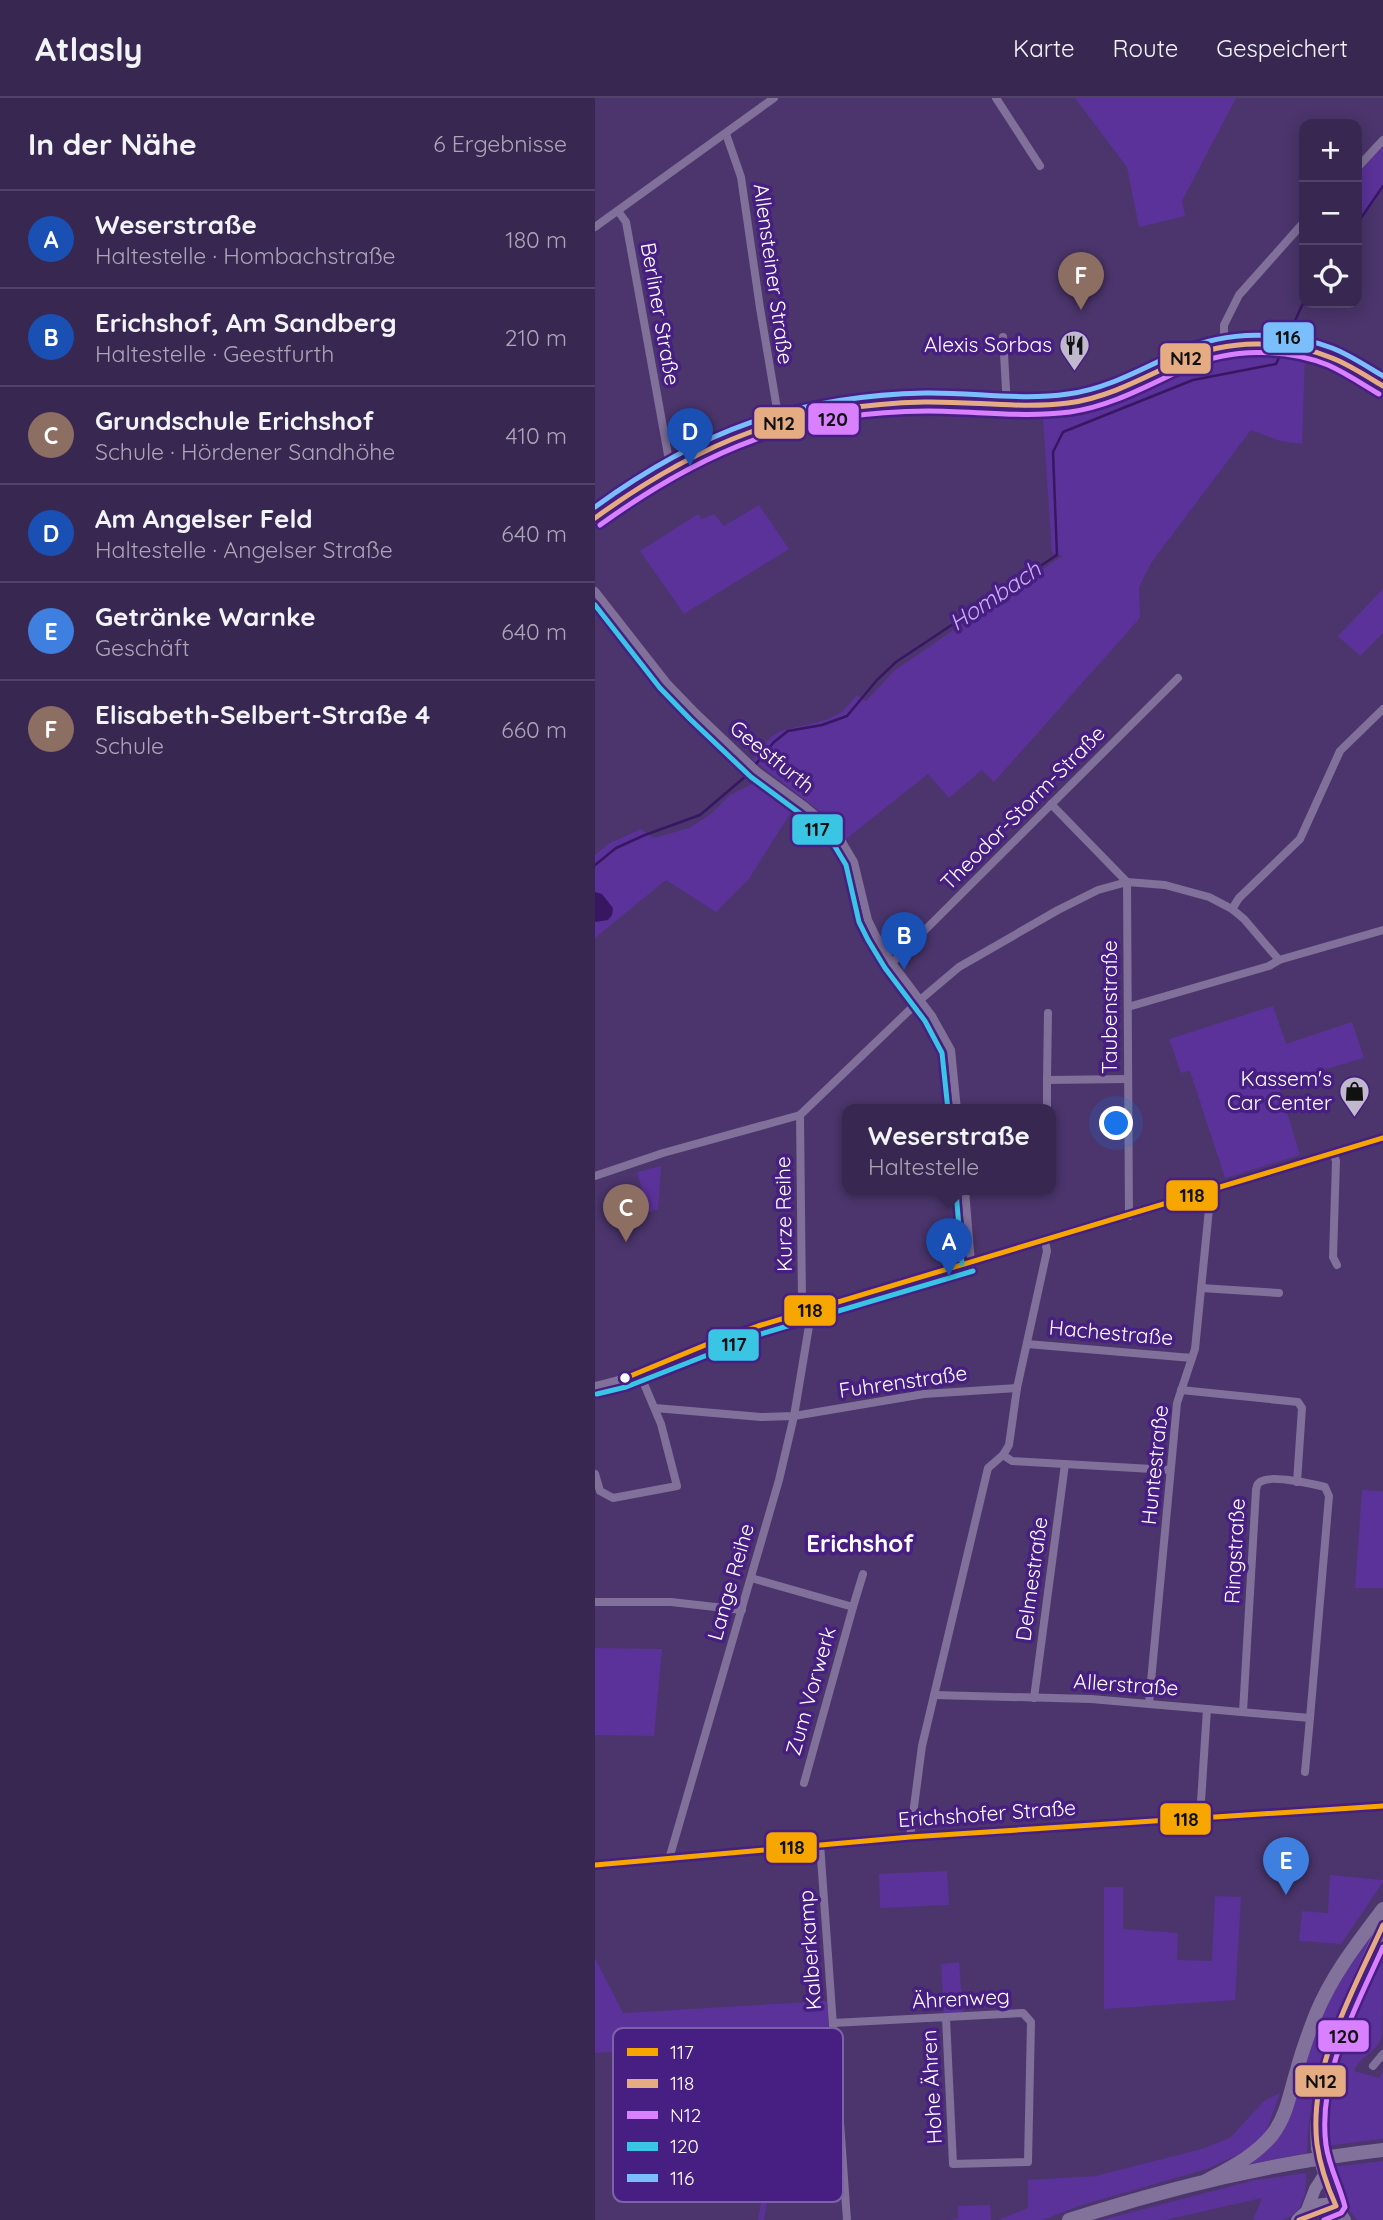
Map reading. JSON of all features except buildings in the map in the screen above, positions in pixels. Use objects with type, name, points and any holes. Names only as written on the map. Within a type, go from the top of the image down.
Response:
[{"type":"highway","points":[[1206,2181],[1260,2148],[1281,2122],[1316,2014],[1339,1969],[1383,1909]]},
{"type":"highway","points":[[1069,2220],[1206,2181],[1282,2165],[1383,2150]]},
{"type":"main road","points":[[595,517],[670,466],[729,438],[822,410],[868,404],[929,402],[1007,406],[1050,406],[1080,402],[1101,396],[1198,354],[1254,345],[1286,347],[1329,356],[1383,386]]},
{"type":"main road","points":[[1345,2220],[1336,2207],[1317,2148],[1320,2093],[1332,2046],[1346,2008],[1383,1925]]},
{"type":"main road","points":[[1301,2217],[1324,2173]]},
{"type":"main road","points":[[1301,2217],[1336,2207]]},
{"type":"street","points":[[595,227],[774,98]]},
{"type":"street","points":[[996,98],[1040,166]]},
{"type":"street","name":"Allensteiner Straße","points":[[726,134],[741,177],[779,421]]},
{"type":"street","points":[[1362,162],[1383,140]]},
{"type":"street","name":"Berliner Straße","points":[[618,211],[626,222],[670,466]]},
{"type":"street","points":[[1224,348],[1224,325],[1239,295],[1299,228]]},
{"type":"street","points":[[1003,337],[1007,406]]},
{"type":"street","name":"Geestfurth","points":[[595,591],[667,683],[754,768],[806,807],[841,840],[854,862],[868,920],[892,963],[920,1000],[951,1051],[956,1104]]},
{"type":"street","name":"Theodor-Storm-Straße","points":[[892,963],[1178,678]]},
{"type":"street","points":[[1232,909],[1239,898],[1300,839],[1340,751],[1383,709]]},
{"type":"street","points":[[1051,804],[1127,881]]},
{"type":"street","points":[[595,1176],[663,1153],[800,1115],[920,1000],[959,967],[1098,890],[1127,881],[1165,885],[1209,897],[1244,919],[1279,960]]},
{"type":"street","name":"Taubenstraße","points":[[1127,881],[1129,1216]]},
{"type":"street","points":[[1128,1007],[1383,930]]},
{"type":"street","points":[[1048,1013],[1048,1104]]},
{"type":"street","points":[[1047,1080],[1128,1079]]},
{"type":"street","name":"Kurze Reihe","points":[[800,1115],[802,1302],[806,1312]]},
{"type":"street","points":[[595,1386],[623,1379],[715,1341],[806,1312],[1383,1138]]},
{"type":"street","points":[[1333,1153],[1336,1161],[1333,1257],[1337,1265]]},
{"type":"street","name":"Huntestraße","points":[[1149,1703],[1177,1403],[1195,1349],[1209,1209],[1207,1191]]},
{"type":"street","points":[[965,1195],[971,1263]]},
{"type":"street","points":[[910,1837],[922,1746],[988,1468],[1009,1446],[1017,1388],[1047,1251],[1045,1241]]},
{"type":"street","points":[[1201,1288],[1279,1293]]},
{"type":"street","name":"Lange Reihe","points":[[669,1859],[779,1480],[794,1416],[809,1326],[806,1312]]},
{"type":"street","name":"Hachestraße","points":[[1027,1344],[1192,1358]]},
{"type":"street","points":[[595,1474],[600,1491],[613,1498],[677,1486],[655,1408],[639,1372]]},
{"type":"street","name":"Fuhrenstraße","points":[[655,1408],[761,1417],[794,1416],[924,1394],[1017,1388]]},
{"type":"street","points":[[1181,1390],[1298,1402],[1302,1408],[1297,1482]]},
{"type":"street","points":[[1003,1455],[1012,1461],[1170,1469]]},
{"type":"street","name":"Delmestraße","points":[[1034,1698],[1065,1464]]},
{"type":"street","name":"Ringstraße","points":[[1243,1712],[1255,1490],[1265,1479],[1325,1487],[1329,1496],[1305,1772]]},
{"type":"street","name":"Zum Vorwerk","points":[[804,1783],[863,1574]]},
{"type":"street","name":"Zum Vorwerk","points":[[751,1578],[853,1608]]},
{"type":"street","points":[[595,1602],[671,1602],[742,1610]]},
{"type":"street","name":"Allerstraße","points":[[934,1695],[1149,1703],[1207,1709],[1200,1817]]},
{"type":"street","points":[[1207,1709],[1310,1718]]},
{"type":"street","name":"Erichshofer Straße","points":[[595,1865],[910,1837],[1383,1806]]},
{"type":"street","name":"Kalberkamp","points":[[820,1844],[832,2028]]},
{"type":"street","name":"Ährenweg","points":[[832,2023],[1023,2013],[1031,2022],[1028,2162]]},
{"type":"street","name":"Hohe Ähren","points":[[946,2018],[953,2164],[1028,2162]]},
{"type":"street","points":[[1373,2066],[1383,2054]]},
{"type":"street","name":"Kalberkamp","points":[[843,2167],[847,2220]]},
{"type":"shaded area","points":[[1075,98],[1236,98],[1182,201],[1185,216],[1139,227],[1127,167]]},
{"type":"shaded area","points":[[1383,146],[1383,189],[1362,220],[1362,182],[1362,169]]},
{"type":"shaded area","points":[[1253,351],[1305,356],[1302,444],[1280,441],[1251,430],[1151,563],[1139,587],[1140,618],[994,782],[982,770],[949,798],[928,774],[846,839],[830,819],[753,760],[771,737],[780,731],[826,720],[842,712],[857,695],[866,701],[895,670],[1062,556],[1052,553],[1043,418],[1102,402],[1215,358]]},
{"type":"shaded area","points":[[759,505],[789,549],[684,614],[640,551],[698,514],[702,519],[714,514],[724,526]]},
{"type":"shaded area","points":[[1383,589],[1383,633],[1360,656],[1338,636]]},
{"type":"shaded area","points":[[754,783],[791,812],[749,879],[716,912],[666,880],[595,938],[595,855],[608,844],[641,829],[654,838],[689,828],[711,814],[730,795]]},
{"type":"shaded area","points":[[595,892],[602,894],[613,908],[608,920],[595,922]]},
{"type":"shaded area","points":[[1273,1006],[1286,1044],[1352,1022],[1364,1058],[1278,1083],[1300,1155],[1225,1178],[1190,1071],[1181,1073],[1169,1039]]},
{"type":"shaded area","points":[[661,1166],[658,1209],[649,1212],[637,1172]]},
{"type":"shaded area","points":[[1362,1490],[1383,1491],[1383,1588],[1355,1588]]},
{"type":"shaded area","points":[[595,1648],[662,1649],[654,1736],[595,1735]]},
{"type":"shaded area","points":[[947,1871],[949,1905],[880,1908],[879,1874]]},
{"type":"shaded area","points":[[1330,1875],[1383,1882],[1341,1944],[1299,1941],[1302,1911],[1328,1913]]},
{"type":"shaded area","points":[[1104,1887],[1123,1887],[1123,1929],[1178,1933],[1177,1960],[1212,1961],[1215,1896],[1241,1897],[1235,2000],[1104,2009]]},
{"type":"shaded area","points":[[1376,1927],[1329,2036],[1314,2093],[1307,2153],[1240,2166],[1267,2146],[1326,2003]]},
{"type":"shaded area","points":[[1383,1943],[1382,2037],[1354,2071],[1380,2078],[1383,2069],[1383,2139],[1326,2146],[1324,2123],[1333,2070],[1351,2015]]},
{"type":"shaded area","points":[[595,1958],[623,2013],[827,2001],[829,2028],[613,2028],[613,2052],[595,2053]]},
{"type":"shaded area","points":[[959,1962],[963,2013],[944,2014],[941,1964]]},
{"type":"shaded area","points":[[1280,2093],[1265,2135],[1248,2150],[1207,2169],[1082,2205],[1042,2220],[998,2220],[1028,2208],[1028,2180],[1096,2176],[1205,2148],[1231,2137],[1264,2101]]},
{"type":"shaded area","points":[[1383,2161],[1383,2220],[1357,2220],[1340,2195],[1331,2167]]},
{"type":"shaded area","points":[[1306,2173],[1305,2194],[1300,2208],[1282,2220],[1253,2220],[1262,2198],[1165,2220],[1102,2220],[1255,2180]]},
{"type":"shaded area","points":[[761,2202],[767,2202],[764,2220],[758,2220]]},
{"type":"shaded area","points":[[990,2205],[991,2220],[947,2220],[958,2219],[958,2206]]},
{"type":"waterway","name":"Hombach","points":[[1362,217],[1383,186]]},
{"type":"waterway","name":"Hombach","points":[[1285,343],[1301,308]]},
{"type":"waterway","name":"Hombach","points":[[595,865],[616,848],[700,815],[746,776],[774,742],[788,731],[822,725],[847,716],[896,662],[1057,555],[1053,452],[1063,432],[1193,380],[1276,364],[1283,349]]},
{"type":"transit line","name":"116","points":[[595,507],[634,480],[711,438],[791,410],[833,401],[925,393],[1032,397],[1068,394],[1112,382],[1199,344],[1257,335],[1314,342],[1352,357],[1383,376]]},
{"type":"transit line","name":"N12","points":[[595,518],[634,491],[711,448],[750,432],[832,411],[924,402],[1032,405],[1068,403],[1112,392],[1199,353],[1256,344],[1295,347],[1314,352],[1345,364],[1383,386]]},
{"type":"transit line","name":"120","points":[[600,525],[677,476],[715,456],[795,427],[837,418],[928,411],[1017,414],[1070,412],[1116,400],[1204,361],[1258,352],[1312,359],[1348,375],[1379,394]]},
{"type":"transit line","name":"117","points":[[595,605],[660,688],[690,719],[751,777],[801,814],[834,845],[846,865],[859,922],[868,940],[885,968],[925,1021],[942,1053],[947,1104]]},
{"type":"transit line","name":"118","points":[[623,1379],[758,1326],[1383,1138]]},
{"type":"transit line","name":"117","points":[[956,1195],[962,1264]]},
{"type":"transit line","name":"117","points":[[597,1394],[626,1387],[761,1334],[973,1271]]},
{"type":"transit line","name":"118","points":[[595,1865],[910,1837],[1383,1806]]},
{"type":"transit line","name":"N12","points":[[1299,2220],[1336,2206],[1324,2176],[1317,2144],[1319,2087],[1335,2031],[1383,1925]]},
{"type":"transit line","name":"120","points":[[1324,2220],[1341,2213],[1345,2207],[1326,2145],[1327,2094],[1341,2043],[1383,1947]]},
{"type":"place","name":"Elisabeth-Selbert-Straße 4","points":[[1081,310]]},
{"type":"place","name":"Alexis Sorbas","points":[[1075,372]]},
{"type":"place","name":"Am Angelser Feld","points":[[690,466]]},
{"type":"place","name":"Erichshof, Am Sandberg","points":[[904,970]]},
{"type":"place","name":"Kassem's Car Center","points":[[1355,1118]]},
{"type":"place","name":"Grundschule Erichshof","points":[[626,1242]]},
{"type":"place","name":"Weserstraße","points":[[949,1276]]},
{"type":"place","name":"Getränke Warnke","points":[[1286,1895]]},
{"type":"district","name":"Erichshof","points":[[860,1544]]}]
